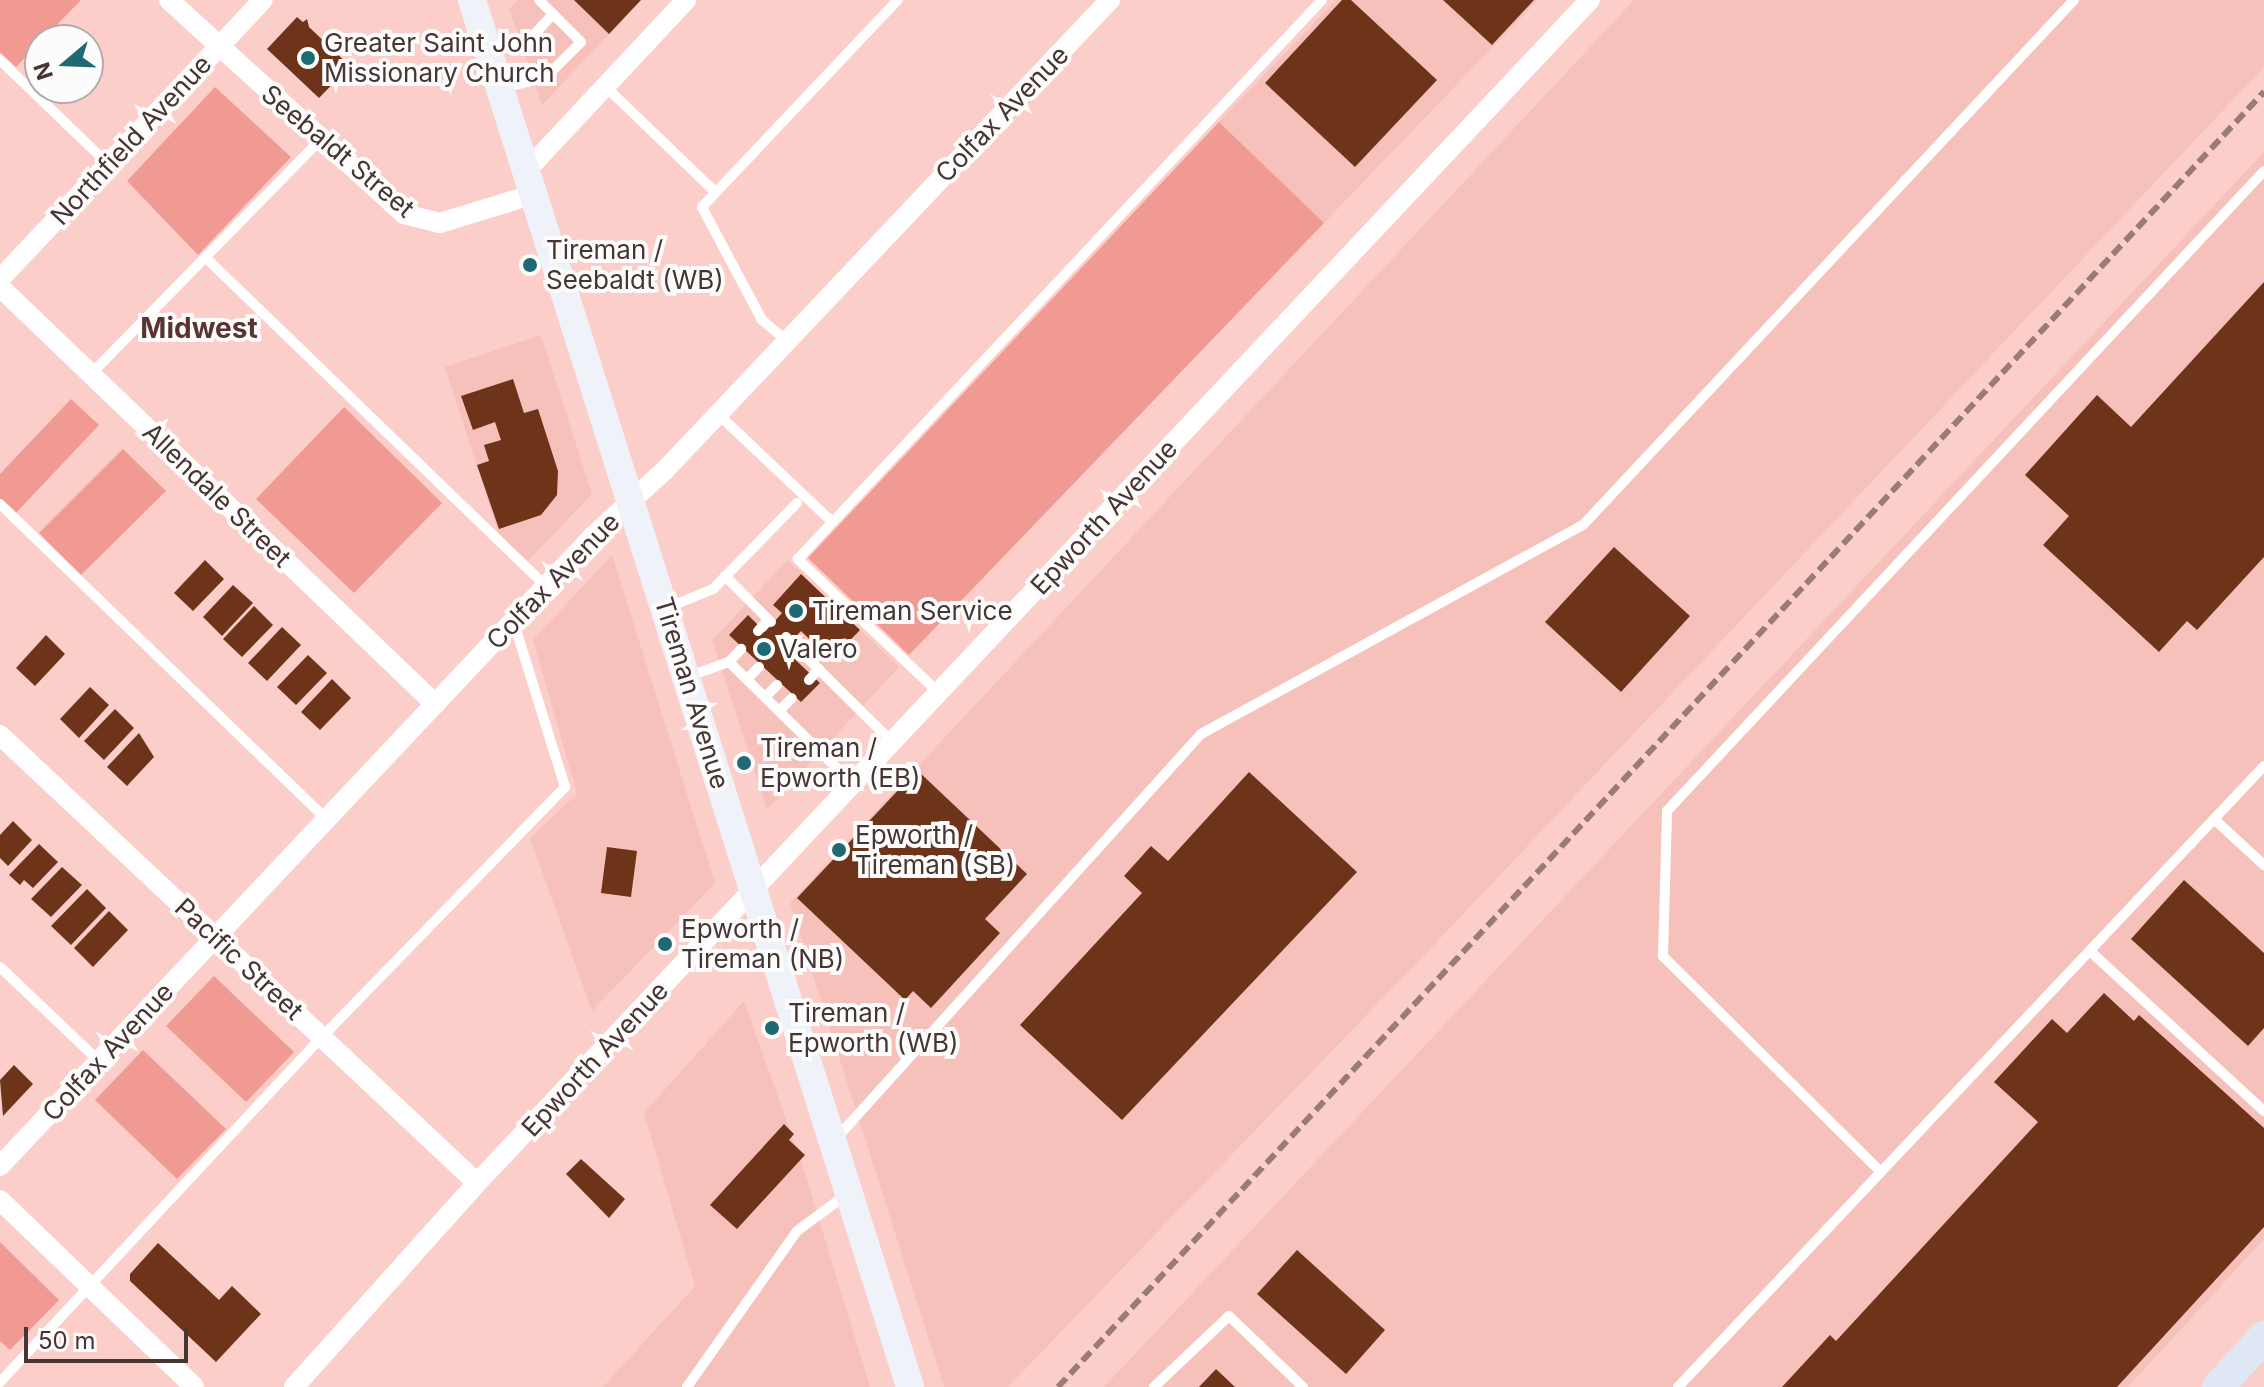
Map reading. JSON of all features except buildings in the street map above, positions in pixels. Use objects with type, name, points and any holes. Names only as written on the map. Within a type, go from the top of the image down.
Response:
[{"type":"main road","points":[[2218,1387],[2264,1337]]},
{"type":"street","name":"Seebaldt Street","points":[[169,0],[404,214],[421,221],[440,223],[530,182]]},
{"type":"street","name":"Northfield Avenue","points":[[0,279],[263,0]]},
{"type":"street","name":"Colfax Avenue","points":[[0,1166],[513,620],[718,414],[1110,0]]},
{"type":"street","name":"Epworth Avenue","points":[[294,1387],[477,1183],[1590,0]]},
{"type":"street","points":[[530,182],[679,2]]},
{"type":"street","name":"Tireman Avenue","points":[[480,5],[488,50],[910,1387]]},
{"type":"street","name":"Allendale Street","points":[[0,287],[435,704]]},
{"type":"street","name":"Pacific Street","points":[[0,735],[477,1183]]},
{"type":"street","points":[[0,1200],[194,1387]]},
{"type":"lane","points":[[500,88],[546,77],[581,42],[539,0]]},
{"type":"lane","points":[[787,341],[762,320],[702,207],[898,0]]},
{"type":"lane","points":[[939,693],[798,559],[1322,0]]},
{"type":"lane","points":[[833,1142],[1201,734],[1583,525],[2074,0]]},
{"type":"lane","points":[[488,50],[528,41],[553,14]]},
{"type":"lane","points":[[0,60],[108,164]]},
{"type":"lane","points":[[606,87],[715,192]]},
{"type":"lane","points":[[91,374],[321,139]]},
{"type":"lane","points":[[1881,1172],[1663,956],[1667,811],[2264,171]]},
{"type":"lane","points":[[205,257],[546,586]]},
{"type":"lane","points":[[718,414],[831,521]]},
{"type":"lane","points":[[665,608],[713,589],[797,503]]},
{"type":"lane","points":[[0,504],[326,819]]},
{"type":"lane","points":[[725,576],[770,621],[758,631]]},
{"type":"lane","points":[[0,1382],[322,1037],[565,787],[513,620]]},
{"type":"lane","points":[[778,648],[787,638],[892,742]]},
{"type":"lane","points":[[686,677],[729,662],[741,649]]},
{"type":"lane","points":[[795,666],[805,656]]},
{"type":"lane","points":[[729,662],[853,784]]},
{"type":"lane","points":[[747,679],[759,667]]},
{"type":"lane","points":[[809,680],[819,669]]},
{"type":"lane","points":[[765,697],[777,685]]},
{"type":"lane","points":[[779,711],[792,698]]},
{"type":"lane","points":[[1678,1387],[2264,766]]},
{"type":"lane","points":[[2215,820],[2264,865]]},
{"type":"lane","points":[[2091,952],[2264,1111]]},
{"type":"lane","points":[[0,967],[99,1061]]},
{"type":"lane","points":[[687,1387],[797,1231],[849,1192]]},
{"type":"lane","points":[[1154,1387],[1229,1316],[1303,1387]]},
{"type":"shaded area","points":[[0,0],[81,0],[58,24],[24,24],[24,59],[16,67],[0,52]]},
{"type":"shaded area","points":[[518,0],[641,0],[542,105],[509,9]]},
{"type":"shaded area","points":[[1336,0],[1538,0],[1324,223],[1219,122]]},
{"type":"shaded area","points":[[1634,0],[2264,0],[2264,67],[1433,946],[1008,1387],[944,1387],[790,903]]},
{"type":"shaded area","points":[[215,87],[291,157],[198,255],[127,181]]},
{"type":"shaded area","points":[[1219,122],[1324,223],[909,655],[808,558]]},
{"type":"shaded area","points":[[2264,152],[2264,1239],[2128,1387],[1104,1387]]},
{"type":"shaded area","points":[[541,335],[592,494],[528,561],[499,535],[445,367]]},
{"type":"shaded area","points":[[71,399],[99,425],[15,514],[0,499],[0,474]]},
{"type":"shaded area","points":[[344,407],[442,503],[354,593],[256,499]]},
{"type":"shaded area","points":[[123,449],[166,491],[81,575],[39,533]]},
{"type":"shaded area","points":[[612,555],[715,883],[592,1011],[530,838],[577,794],[533,640]]},
{"type":"shaded area","points":[[788,560],[899,667],[767,810],[712,640]]},
{"type":"shaded area","points":[[214,976],[294,1052],[246,1102],[166,1026]]},
{"type":"shaded area","points":[[744,1001],[803,1167],[870,1387],[603,1387],[695,1286],[644,1113]]},
{"type":"shaded area","points":[[143,1050],[226,1129],[177,1179],[95,1100]]},
{"type":"shaded area","points":[[0,1242],[59,1300],[10,1350],[0,1341]]},
{"type":"railway","points":[[1058,1387],[2264,92]]},
{"type":"place","name":"Greater Saint John Missionary Church","points":[[308,58]]},
{"type":"place","name":"Tireman / Seebaldt (WB)","points":[[530,265]]},
{"type":"place","name":"Tireman Service","points":[[796,611]]},
{"type":"place","name":"Valero","points":[[764,649]]},
{"type":"place","name":"Tireman / Epworth (EB)","points":[[744,763]]},
{"type":"place","name":"Epworth / Tireman (SB)","points":[[839,850]]},
{"type":"place","name":"Epworth / Tireman (NB)","points":[[665,944]]},
{"type":"place","name":"Tireman / Epworth (WB)","points":[[772,1028]]},
{"type":"district","name":"Midwest","points":[[199,328]]}]
